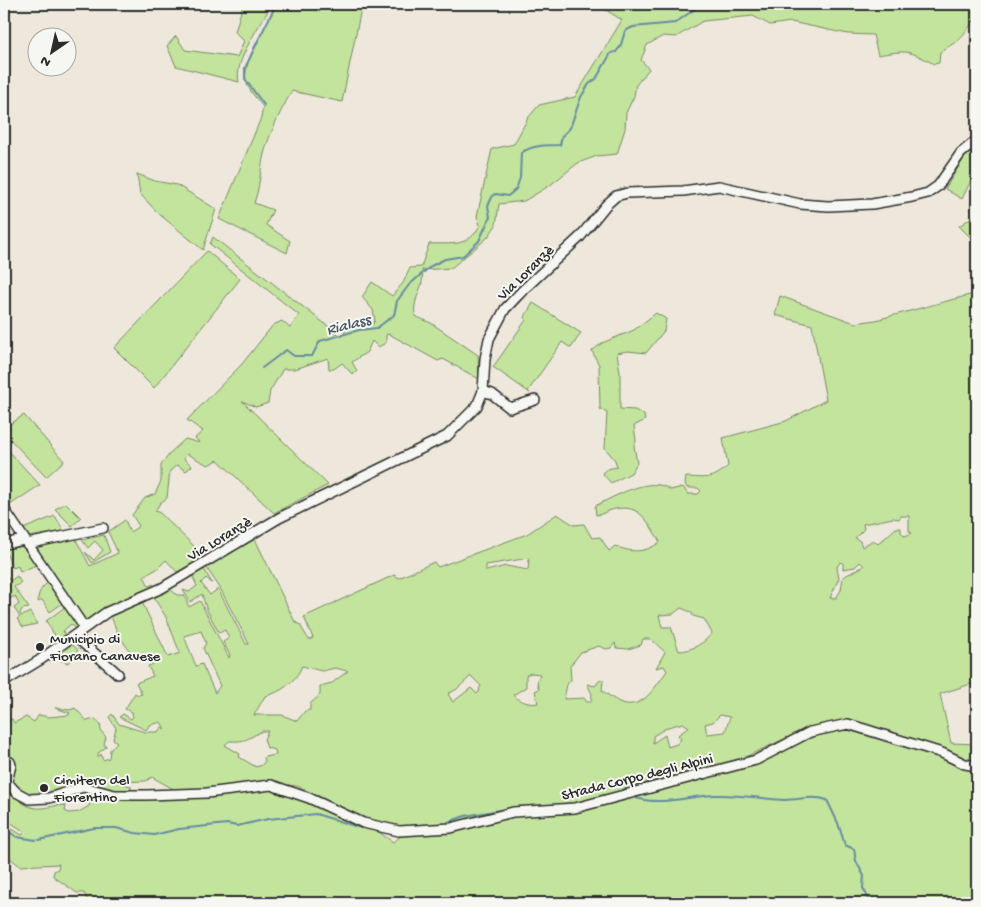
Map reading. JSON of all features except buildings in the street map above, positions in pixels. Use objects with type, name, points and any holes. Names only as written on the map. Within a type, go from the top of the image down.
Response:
[{"type":"street","name":"Via Loranzè","points":[[4,682],[75,636],[84,627],[106,612],[162,588],[279,518],[447,436],[477,406],[484,391],[489,340],[505,309],[580,238],[606,205],[616,196],[627,193],[683,191],[718,186],[800,204],[828,206],[872,204],[912,198],[928,193],[938,186],[960,153],[977,140]]},
{"type":"street","points":[[484,391],[492,394],[510,408],[535,400]]},
{"type":"street","points":[[4,509],[84,627]]},
{"type":"street","points":[[4,544],[26,542],[103,528]]},
{"type":"street","points":[[75,636],[118,674]]},
{"type":"street","name":"Strada Corpo degli Alpini","points":[[4,766],[10,762],[7,782],[9,786],[29,799],[49,798],[83,787],[115,795],[147,795],[207,793],[271,785],[309,798],[365,824],[399,831],[451,828],[477,823],[513,812],[575,808],[756,760],[810,732],[848,724],[930,749],[965,764],[977,766]]},
{"type":"green space","points":[[243,4],[272,4],[244,53],[238,73],[239,82],[176,66],[167,46],[176,36],[185,50],[237,57],[244,41],[235,32]]},
{"type":"green space","points":[[277,4],[362,4],[342,102],[292,91],[276,121],[266,146],[254,203],[273,210],[266,225],[290,241],[287,253],[219,219],[261,118],[263,107],[248,87],[247,66],[256,43]]},
{"type":"green space","points":[[596,4],[977,4],[977,17],[959,40],[940,52],[939,63],[934,64],[907,52],[878,55],[873,35],[848,34],[791,22],[770,25],[753,16],[703,21],[676,37],[663,36],[647,45],[641,60],[649,69],[636,85],[634,96],[626,113],[625,129],[617,154],[597,156],[578,163],[549,186],[524,201],[499,204],[496,225],[488,237],[473,250],[451,268],[422,270],[422,281],[415,303],[415,316],[431,323],[478,355],[479,379],[443,359],[438,361],[389,334],[386,335],[386,343],[378,347],[372,341],[367,352],[352,362],[357,371],[353,375],[342,363],[334,369],[329,369],[328,358],[295,369],[283,369],[270,391],[268,403],[256,407],[242,401],[328,485],[274,513],[218,460],[208,465],[187,454],[184,459],[192,466],[186,471],[177,465],[170,471],[167,498],[160,503],[155,511],[160,513],[205,557],[177,572],[166,560],[157,569],[144,576],[149,586],[153,584],[155,588],[85,624],[35,545],[74,536],[90,566],[118,553],[108,532],[125,520],[130,532],[139,526],[132,515],[145,498],[155,494],[161,481],[161,465],[185,439],[200,443],[195,438],[203,431],[187,420],[242,364],[273,325],[282,321],[290,328],[299,315],[210,244],[213,237],[342,337],[350,322],[373,324],[375,320],[373,310],[362,297],[372,282],[392,296],[403,283],[410,268],[421,267],[429,244],[459,243],[470,238],[480,225],[477,216],[492,149],[514,144],[528,118],[539,105],[575,97],[622,20]]},
{"type":"green space","points":[[977,144],[977,168],[962,199],[945,189],[967,153]]},
{"type":"green space","points":[[137,174],[155,181],[177,185],[216,209],[203,250],[159,214],[140,194]]},
{"type":"green space","points":[[977,214],[977,244],[959,226]]},
{"type":"green space","points":[[207,251],[240,279],[154,388],[114,348]]},
{"type":"green space","points":[[977,293],[977,682],[940,694],[951,743],[977,744],[977,759],[967,760],[943,749],[846,720],[808,728],[743,758],[634,786],[606,799],[455,825],[390,826],[362,817],[297,786],[267,783],[177,791],[152,777],[146,781],[115,782],[131,786],[131,792],[121,792],[93,783],[33,798],[12,783],[16,765],[11,760],[4,763],[4,756],[10,743],[4,743],[4,725],[5,727],[10,722],[8,720],[12,719],[14,723],[26,717],[34,722],[39,715],[49,717],[69,715],[70,713],[55,708],[70,710],[75,708],[87,721],[95,719],[100,723],[101,731],[106,737],[104,744],[106,747],[98,753],[98,757],[101,754],[103,760],[109,758],[110,750],[117,742],[113,739],[116,728],[109,717],[112,714],[119,724],[145,732],[158,732],[161,727],[165,729],[161,722],[150,725],[146,730],[119,717],[123,714],[131,719],[133,717],[132,712],[125,709],[135,693],[138,695],[142,694],[136,683],[153,676],[148,666],[153,664],[149,655],[143,659],[135,659],[118,634],[110,614],[141,600],[168,657],[180,653],[166,617],[154,598],[170,589],[177,595],[184,595],[189,607],[200,601],[229,658],[230,655],[223,642],[229,638],[225,630],[219,633],[206,608],[202,594],[190,602],[183,590],[189,592],[197,586],[192,575],[204,569],[212,583],[206,578],[201,583],[210,595],[218,589],[246,644],[249,644],[220,588],[206,567],[255,539],[295,622],[300,625],[309,640],[313,638],[304,617],[394,575],[399,578],[434,562],[438,567],[527,534],[557,514],[574,525],[584,524],[592,538],[600,537],[609,551],[615,546],[633,551],[644,550],[660,542],[640,514],[627,508],[618,508],[596,515],[595,506],[622,493],[653,484],[670,490],[683,487],[688,494],[698,494],[701,491],[698,488],[687,488],[685,484],[686,477],[713,476],[728,466],[723,438],[786,421],[826,400],[812,325],[775,315],[780,296],[855,323],[876,320]],"holes":[[[901,516],[909,516],[909,531],[912,533],[905,536],[901,532],[901,528],[896,528],[878,544],[873,540],[862,547],[860,541],[855,538],[864,529],[863,524],[893,518],[899,519]],[[529,558],[528,570],[506,566],[486,571],[486,565]],[[840,562],[843,563],[843,569],[855,567],[860,562],[864,566],[843,577],[841,590],[836,598],[830,598],[839,578],[837,567]],[[681,608],[691,612],[693,616],[704,619],[712,633],[697,646],[679,651],[671,627],[662,627],[659,615],[673,614]],[[201,631],[206,643],[203,648],[220,686],[215,693],[202,664],[196,666],[184,636]],[[643,639],[651,639],[665,652],[656,668],[664,666],[667,671],[643,700],[630,704],[619,702],[602,691],[603,680],[599,681],[595,686],[587,684],[592,694],[591,702],[587,702],[584,698],[564,699],[567,684],[571,680],[570,666],[581,652],[599,646],[606,649],[611,648],[615,643],[616,648],[628,649],[641,645]],[[302,666],[322,671],[335,668],[348,671],[332,683],[320,686],[320,695],[310,704],[310,710],[305,711],[297,721],[282,715],[254,715],[265,696],[277,692],[292,681]],[[531,673],[540,674],[537,683],[539,689],[535,691],[538,703],[525,702],[513,695],[526,687],[526,675]],[[471,676],[481,686],[477,694],[471,688],[453,702],[448,694],[457,689]],[[720,715],[730,717],[725,732],[707,734],[705,724],[713,722]],[[683,723],[689,727],[678,735],[681,739],[677,744],[668,747],[665,735],[653,743],[653,736],[668,727]],[[262,731],[268,731],[264,739],[267,748],[275,750],[276,755],[264,757],[265,761],[262,765],[256,767],[239,757],[240,754],[225,745],[229,741],[249,738]]]},
{"type":"green space","points":[[533,303],[581,333],[571,348],[562,342],[528,391],[530,393],[493,367],[526,320],[524,318]]},
{"type":"green space","points":[[656,313],[666,319],[664,331],[646,353],[628,351],[617,353],[620,372],[620,409],[635,410],[644,415],[645,420],[634,426],[636,441],[634,446],[637,463],[631,473],[611,483],[602,473],[607,469],[617,467],[615,460],[605,448],[607,413],[600,409],[599,365],[592,351],[602,343],[634,330]]},
{"type":"green space","points":[[24,415],[64,461],[46,477],[4,433],[4,428]]},
{"type":"green space","points":[[4,446],[40,485],[7,507],[4,502]]},
{"type":"green space","points":[[66,503],[81,518],[72,526],[55,509]]},
{"type":"green space","points":[[55,516],[64,531],[29,537],[23,529]]},
{"type":"green space","points":[[104,535],[110,552],[92,563],[85,552],[94,560],[103,550],[95,541],[88,548],[82,540]]},
{"type":"green space","points":[[25,546],[36,565],[20,572],[18,566],[13,568],[4,549]]},
{"type":"green space","points":[[4,571],[10,581],[17,576],[21,583],[14,587],[29,608],[22,609],[20,613],[22,616],[30,612],[37,624],[23,627],[17,619],[20,617],[14,608],[19,604],[15,596],[4,602],[4,587],[7,585]]},
{"type":"green space","points":[[49,582],[63,603],[50,612],[42,600],[38,602],[41,590]]},
{"type":"green space","points":[[65,607],[80,628],[77,631],[71,624],[63,631],[67,638],[60,644],[46,621]]},
{"type":"green space","points":[[69,642],[78,650],[68,663],[49,656]]},
{"type":"green space","points":[[848,730],[939,757],[961,768],[977,770],[977,903],[89,903],[84,893],[77,893],[53,876],[59,864],[20,866],[4,856],[4,824],[22,835],[25,832],[4,818],[4,779],[24,804],[36,808],[57,805],[66,806],[65,811],[69,813],[79,812],[89,806],[90,802],[84,796],[194,798],[265,788],[283,791],[376,830],[393,842],[401,836],[415,833],[516,816],[577,812],[626,800],[727,770],[754,766],[796,742],[832,732]]},
{"type":"waterway","points":[[264,105],[245,79],[245,68],[276,4]]},
{"type":"waterway","name":"Rialass","points":[[620,48],[625,31],[633,27],[675,23],[702,4]]},
{"type":"waterway","name":"Rialass","points":[[262,368],[286,350],[294,356],[312,356],[320,341],[359,330],[377,328],[394,315],[397,301],[409,285],[431,266],[445,259],[463,256],[479,241],[490,217],[488,206],[493,195],[508,196],[516,189],[520,178],[521,153],[535,147],[560,145],[562,136],[570,128],[581,97],[589,84],[596,79],[611,53],[616,52],[619,48]]},
{"type":"waterway","points":[[619,792],[625,789]]},
{"type":"waterway","points":[[636,798],[665,801],[724,795],[785,800],[811,798],[827,800],[838,823],[845,845],[854,849],[856,861],[864,876],[863,888],[871,903]]},
{"type":"waterway","points":[[566,804],[578,803]]},
{"type":"waterway","points":[[448,822],[465,816],[506,809]]},
{"type":"waterway","points":[[39,840],[94,828],[116,828],[154,835],[179,829],[227,824],[237,826],[268,819],[316,814],[361,828],[363,826]]},
{"type":"waterway","points":[[4,831],[6,830],[17,837],[36,840]]},
{"type":"place","name":"Municipio di Fiorano Canavese","points":[[40,647]]},
{"type":"place","name":"Cimitero del Fiorentino","points":[[44,788]]}]
